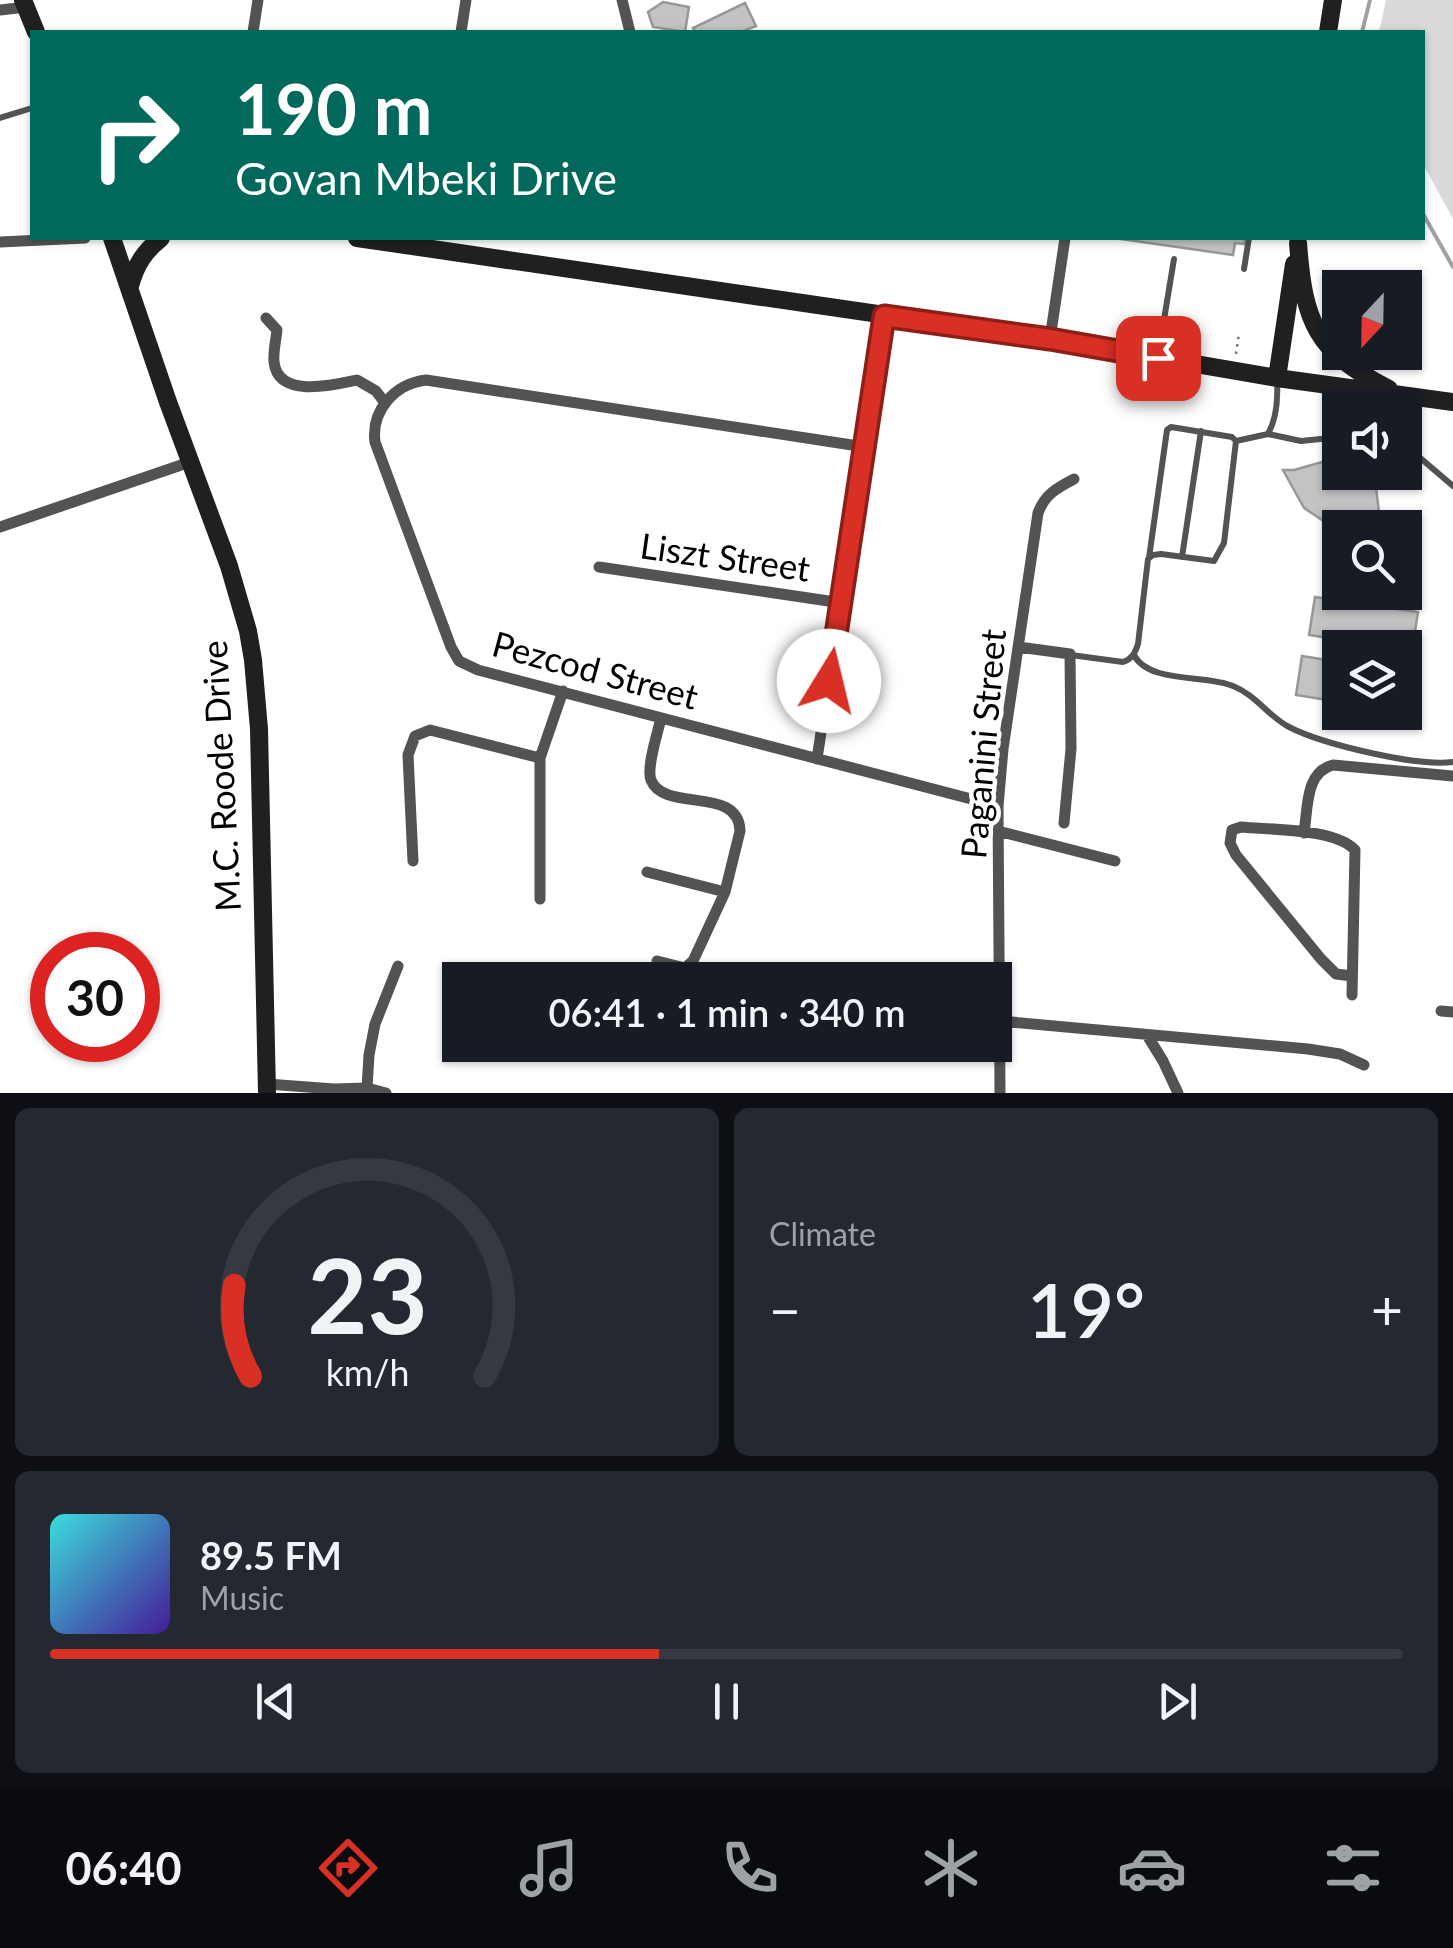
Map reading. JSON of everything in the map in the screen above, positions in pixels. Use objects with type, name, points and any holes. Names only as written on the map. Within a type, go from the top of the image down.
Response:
[{"type":"street","points":[[253,30],[258,0]]},
{"type":"street","points":[[461,30],[466,0]]},
{"type":"street","points":[[622,0],[630,30]]},
{"type":"street","points":[[1328,30],[1333,0]]},
{"type":"street","points":[[0,10],[24,3],[35,30]]},
{"type":"street","points":[[0,242],[42,240]]},
{"type":"street","name":"M.C. Roode Drive","points":[[113,240],[240,600],[253,660],[259,728],[267,1088]]},
{"type":"street","points":[[130,289],[136,265],[158,240]]},
{"type":"street","points":[[371,240],[1050,339],[1364,390]]},
{"type":"street","points":[[1050,339],[1065,240]]},
{"type":"street","points":[[1277,378],[1298,240]]},
{"type":"street","points":[[1298,240],[1313,325],[1339,358],[1391,390]]},
{"type":"street","points":[[817,759],[884,316]]},
{"type":"street","points":[[266,318],[277,330],[274,364],[294,386],[315,388],[357,380],[376,391],[385,402],[405,385],[426,380],[865,447]]},
{"type":"street","points":[[1422,398],[1453,402]]},
{"type":"street","name":"Pezcod Street","points":[[385,402],[376,419],[375,442],[459,661],[478,670],[998,806]]},
{"type":"street","points":[[0,527],[190,462]]},
{"type":"street","name":"Paganini Street","points":[[999,962],[998,806],[1038,514],[1052,490],[1074,479]]},
{"type":"street","name":"Liszt Street","points":[[599,567],[842,603]]},
{"type":"street","points":[[1019,647],[1070,654],[1071,749],[1064,822]]},
{"type":"street","points":[[540,900],[540,758],[563,691]]},
{"type":"street","points":[[657,960],[685,968],[693,962],[725,892],[738,845],[740,821],[724,807],[656,788],[650,773],[661,718]]},
{"type":"street","points":[[413,861],[408,755],[415,736],[430,730],[540,758]]},
{"type":"street","points":[[1304,832],[1310,789],[1322,768],[1333,765],[1453,776]]},
{"type":"street","points":[[1352,976],[1336,974],[1321,959],[1236,855],[1230,843],[1232,830],[1241,827],[1304,832],[1344,840],[1355,850],[1352,995]]},
{"type":"street","points":[[998,831],[1116,860]]},
{"type":"street","points":[[646,872],[725,892]]},
{"type":"street","points":[[368,1088],[375,1024],[398,966]]},
{"type":"street","points":[[1012,1022],[1308,1049],[1340,1054],[1364,1065]]},
{"type":"street","points":[[1147,1036],[1178,1093]]},
{"type":"street","name":"Paganini Street","points":[[1000,1062],[1000,1093]]},
{"type":"street","points":[[267,1088],[368,1088],[386,1093]]},
{"type":"lane","points":[[0,118],[30,109]]},
{"type":"lane","points":[[1244,269],[1249,240]]},
{"type":"lane","points":[[1158,358],[1174,259]]},
{"type":"lane","points":[[1268,434],[1278,399],[1277,378]]},
{"type":"lane","points":[[1070,654],[1123,662],[1134,655],[1167,430],[1201,430],[1236,441]]},
{"type":"lane","points":[[1182,556],[1201,430]]},
{"type":"lane","points":[[1236,441],[1268,434],[1301,441],[1322,439]]},
{"type":"lane","points":[[1148,559],[1161,554],[1214,561],[1220,554],[1236,441]]},
{"type":"lane","points":[[1422,460],[1453,486]]},
{"type":"lane","points":[[1134,655],[1151,670],[1233,686],[1258,701],[1276,720],[1324,740],[1374,753],[1453,762]]},
{"type":"path","points":[[1233,370],[1239,334]]},
{"type":"shaded area","points":[[1386,0],[1453,0],[1453,219],[1425,168],[1425,30],[1379,30]]},
{"type":"building","points":[[663,2],[689,7],[685,30],[653,27],[648,12]]},
{"type":"building","points":[[745,3],[756,26],[746,30],[693,28]]},
{"type":"building","points":[[1128,240],[1245,240],[1244,244],[1235,243],[1233,255]]},
{"type":"building","points":[[1322,462],[1322,490],[1376,490],[1379,510],[1322,510],[1322,520],[1304,508],[1283,470]]},
{"type":"building","points":[[1315,597],[1322,598],[1322,610],[1418,612],[1415,630],[1322,630],[1322,637],[1309,635]]},
{"type":"building","points":[[1302,656],[1322,659],[1322,699],[1296,695]]},
{"type":"waterway","points":[[1362,30],[1370,0]]},
{"type":"waterway","points":[[1425,217],[1453,267]]},
{"type":"route","points":[[829,681],[884,316],[1158,358]]}]
